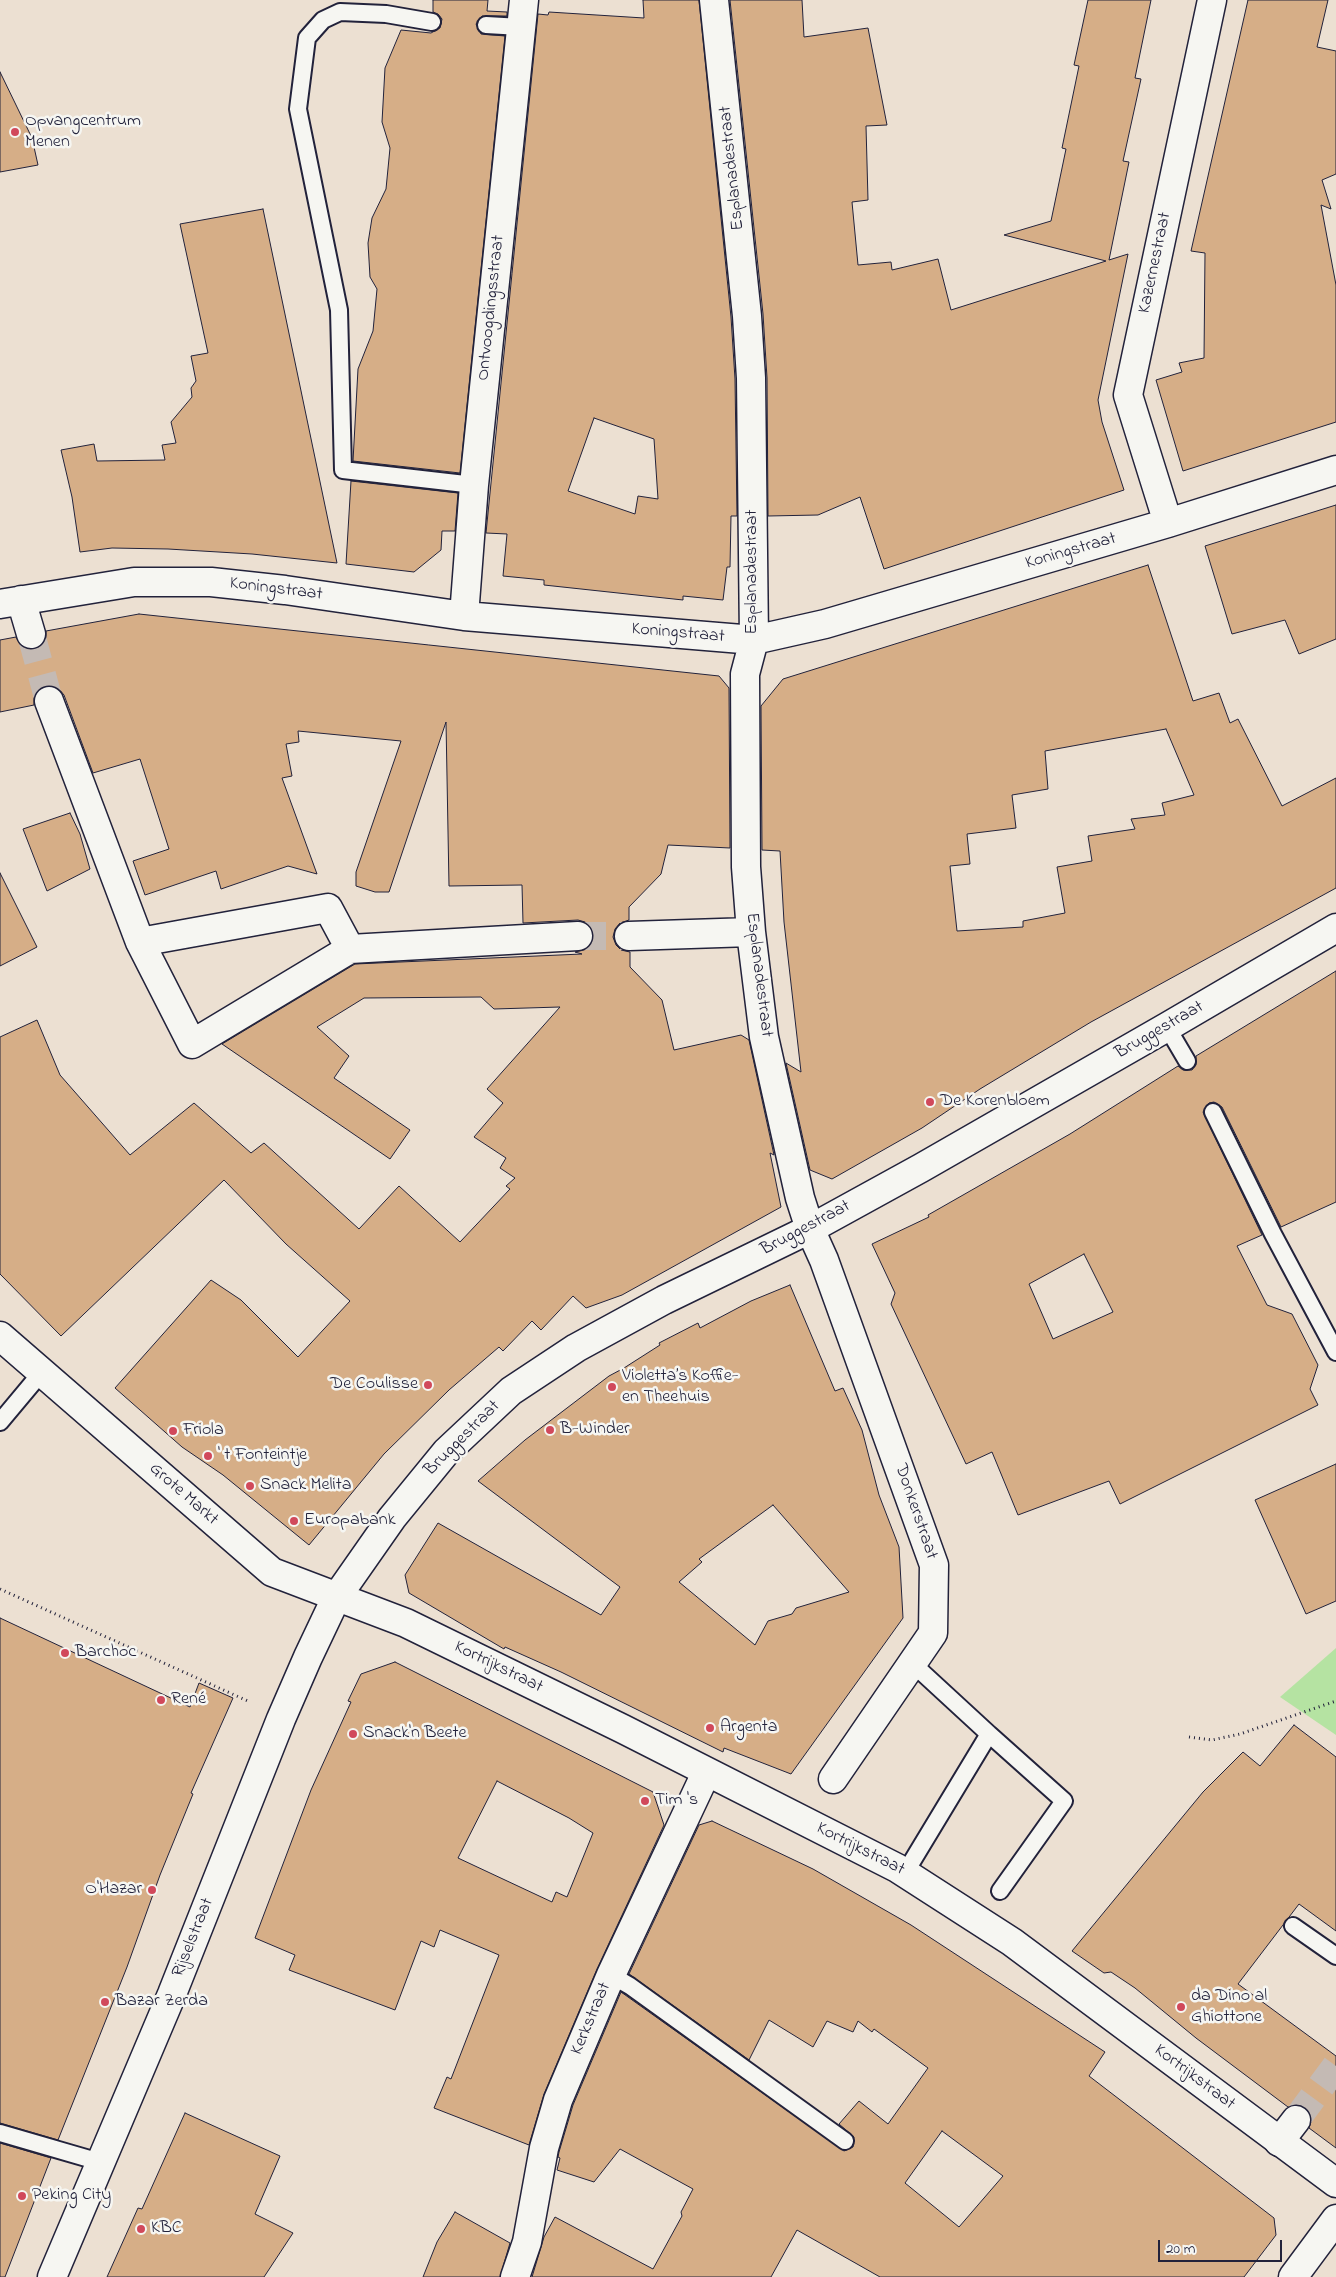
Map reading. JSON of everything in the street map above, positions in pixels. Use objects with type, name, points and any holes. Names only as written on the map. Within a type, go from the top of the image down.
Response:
[{"type":"street","name":"Ontvoogdingsstraat","points":[[464,616],[474,485],[524,0]]},
{"type":"street","name":"Esplanadestraat","points":[[714,0],[748,316],[751,388],[754,640],[745,674],[746,867],[751,932],[764,1037],[800,1198],[810,1229]]},
{"type":"street","name":"Kazernestraat","points":[[1168,523],[1128,395],[1212,0]]},
{"type":"street","name":"Koningstraat","points":[[11,602],[134,582],[211,582],[285,590],[464,616],[754,640],[825,624],[1168,523],[1336,470]]},
{"type":"street","points":[[11,602],[30,634]]},
{"type":"street","points":[[49,701],[140,942],[192,1044],[350,949],[578,936]]},
{"type":"street","points":[[140,942],[328,908],[350,949]]},
{"type":"street","name":"Bruggestraat","points":[[336,1598],[392,1518],[446,1452],[511,1391],[576,1348],[664,1300],[810,1229],[1167,1027],[1336,928]]},
{"type":"street","points":[[629,936],[751,932]]},
{"type":"street","name":"Donkerstraat","points":[[810,1229],[831,1278],[934,1565],[933,1633],[833,1779]]},
{"type":"street","name":"Grote Markt","points":[[0,1336],[272,1572],[336,1598]]},
{"type":"street","name":"Rijselstraat","points":[[52,2277],[172,1994],[280,1720],[336,1598]]},
{"type":"street","name":"Kortrijkstraat","points":[[336,1598],[406,1623],[623,1729],[905,1873],[1012,1942],[1336,2183]]},
{"type":"street","name":"Kerkstraat","points":[[515,2277],[527,2242],[544,2148],[558,2100],[611,1975],[706,1773]]},
{"type":"street","points":[[1279,2142],[1296,2120]]},
{"type":"street","points":[[1293,2277],[1336,2219]]},
{"type":"lane","points":[[432,22],[386,14],[340,12],[323,20],[307,38],[298,109],[339,310],[343,470],[474,485]]},
{"type":"lane","points":[[486,25],[521,27]]},
{"type":"lane","points":[[1167,1027],[1187,1061]]},
{"type":"lane","points":[[1214,1112],[1273,1234],[1336,1352]]},
{"type":"lane","points":[[0,1422],[41,1373]]},
{"type":"lane","points":[[913,1664],[1064,1801],[1000,1891]]},
{"type":"lane","points":[[905,1873],[981,1752],[989,1734]]},
{"type":"lane","points":[[1293,1926],[1336,1956]]},
{"type":"lane","points":[[611,1975],[630,1986],[845,2141]]},
{"type":"lane","points":[[0,2133],[100,2162]]},
{"type":"path","points":[[0,1589],[265,1709],[280,1720]]},
{"type":"path","points":[[1189,1737],[1212,1740],[1240,1734],[1336,1701]]},
{"type":"green space","points":[[1336,1648],[1336,1735],[1280,1697]]},
{"type":"building","points":[[433,0],[488,0],[487,11],[507,12],[507,16],[482,16],[476,24],[481,34],[505,36],[460,473],[353,461],[358,369],[373,331],[377,289],[370,277],[368,243],[372,218],[386,189],[390,148],[382,122],[385,68],[401,30],[431,33],[440,28],[442,19],[433,12]]},
{"type":"building","points":[[643,0],[699,0],[731,317],[735,379],[737,516],[731,516],[730,567],[727,567],[723,600],[683,596],[683,600],[544,585],[544,580],[503,576],[507,534],[486,533],[538,14],[548,15],[549,12],[644,18]],"holes":[[[594,418],[654,439],[658,499],[638,496],[635,514],[568,491]]]},
{"type":"building","points":[[730,0],[802,0],[804,37],[868,28],[887,125],[866,126],[868,200],[852,202],[858,265],[891,262],[892,270],[938,259],[951,310],[1106,261],[1004,235],[1051,221],[1066,149],[1062,148],[1079,66],[1074,65],[1088,0],[1151,0],[1135,78],[1141,79],[1123,161],[1129,162],[1109,260],[1128,254],[1098,400],[1102,422],[1124,490],[884,569],[860,497],[818,515],[768,516],[767,378],[763,314]]},
{"type":"building","points":[[1248,0],[1328,0],[1317,47],[1336,51],[1336,174],[1322,180],[1331,209],[1321,205],[1336,285],[1336,422],[1183,471],[1156,380],[1182,372],[1179,363],[1204,358],[1205,253],[1191,251]]},
{"type":"building","name":"Opvangcentrum Menen","points":[[0,72],[32,138],[38,165],[0,172]]},
{"type":"building","points":[[263,209],[337,563],[252,554],[168,549],[112,548],[80,552],[72,497],[61,450],[94,444],[97,461],[165,460],[162,445],[176,443],[171,422],[192,397],[191,388],[196,381],[191,356],[208,353],[180,224]]},
{"type":"building","points":[[351,481],[458,493],[455,531],[442,531],[441,550],[414,572],[346,564]]},
{"type":"building","points":[[1336,505],[1336,639],[1299,654],[1285,620],[1232,634],[1205,546]]},
{"type":"building","points":[[1148,565],[1193,701],[1219,693],[1230,723],[1238,719],[1282,806],[1336,778],[1336,888],[1091,1022],[980,1089],[922,1128],[832,1179],[810,1170],[786,1063],[801,1072],[784,922],[780,851],[762,850],[761,706],[783,679]],"holes":[[[1166,729],[1194,795],[1162,803],[1165,815],[1131,819],[1135,829],[1088,836],[1092,861],[1057,867],[1065,913],[1023,921],[1023,927],[957,931],[950,866],[970,864],[967,834],[1016,828],[1012,795],[1048,789],[1045,751]]]},
{"type":"building","points":[[139,614],[719,676],[729,688],[730,848],[668,845],[661,874],[629,907],[629,920],[620,923],[615,929],[613,937],[616,945],[621,950],[630,952],[630,967],[662,1000],[674,1050],[741,1035],[749,1040],[774,1155],[770,1153],[781,1207],[622,1295],[586,1308],[573,1296],[541,1330],[532,1321],[503,1351],[499,1347],[449,1390],[384,1454],[309,1545],[223,1475],[182,1447],[115,1388],[211,1280],[241,1300],[298,1357],[350,1301],[286,1244],[224,1180],[61,1336],[0,1274],[0,1037],[37,1020],[60,1075],[130,1155],[194,1103],[251,1153],[264,1143],[359,1229],[399,1186],[460,1242],[510,1189],[506,1186],[515,1178],[500,1168],[506,1158],[474,1137],[503,1103],[487,1089],[560,1007],[494,1009],[481,997],[364,998],[317,1027],[349,1056],[334,1078],[410,1130],[390,1159],[222,1044],[355,964],[582,954],[575,952],[587,949],[592,943],[594,935],[591,927],[585,922],[578,920],[523,923],[522,885],[449,886],[446,722],[389,892],[375,892],[356,886],[356,872],[401,741],[298,731],[299,742],[286,744],[292,776],[282,778],[317,874],[288,866],[221,889],[216,871],[145,895],[133,861],[169,849],[140,759],[93,773],[64,695],[59,689],[52,686],[44,686],[37,691],[34,705],[0,712],[0,640],[16,637],[21,646],[27,649],[35,649],[43,644],[46,638],[46,631]]},
{"type":"building","points":[[70,813],[80,834],[90,869],[47,891],[23,829]]},
{"type":"building","points":[[0,873],[37,947],[0,966]]},
{"type":"building","points":[[1336,971],[1336,1202],[1281,1227],[1222,1107],[1214,1102],[1209,1103],[1203,1112],[1262,1235],[1237,1246],[1267,1305],[1292,1314],[1318,1365],[1310,1389],[1318,1405],[1120,1504],[1109,1481],[1018,1515],[992,1452],[966,1464],[891,1304],[895,1293],[872,1244],[929,1217],[928,1215],[1070,1134],[1178,1066],[1183,1070],[1192,1070],[1196,1065],[1196,1056]],"holes":[[[1084,1254],[1113,1312],[1053,1339],[1029,1284]]]},
{"type":"building","points":[[790,1285],[835,1391],[843,1388],[862,1430],[879,1495],[899,1547],[903,1618],[791,1774],[724,1748],[723,1752],[561,1672],[505,1647],[504,1649],[409,1593],[405,1575],[438,1523],[601,1615],[620,1587],[478,1481],[525,1440],[609,1376],[660,1345],[659,1343],[698,1323],[700,1328],[751,1301]],"holes":[[[773,1505],[849,1592],[796,1608],[792,1614],[768,1621],[755,1645],[679,1582],[702,1562],[699,1559]]]},
{"type":"building","points":[[1336,1464],[1336,1601],[1306,1614],[1255,1500]]},
{"type":"building","points":[[0,1618],[190,1707],[199,1683],[233,1698],[191,1793],[193,1794],[160,1875],[127,1967],[58,2140],[0,2123]]},
{"type":"building","points":[[395,1662],[653,1792],[664,1825],[597,1969],[544,2094],[529,2145],[434,2108],[447,2077],[451,2079],[499,1955],[440,1930],[434,1947],[421,1941],[395,2010],[289,1970],[295,1955],[255,1938],[311,1790],[351,1702],[348,1701],[361,1674]],"holes":[[[497,1781],[569,1818],[593,1833],[567,1897],[556,1892],[552,1902],[458,1858]]]},
{"type":"building","points":[[1294,1725],[1336,1757],[1336,1931],[1299,1904],[1238,1984],[1336,2056],[1336,2148],[1309,2128],[1311,2115],[1305,2107],[1298,2105],[1288,2107],[1196,2038],[1135,1988],[1111,1972],[1104,1973],[1072,1951],[1203,1792],[1243,1752],[1260,1766]]},
{"type":"building","points":[[712,1821],[813,1869],[911,1925],[1105,2052],[1089,2076],[1274,2218],[1276,2235],[1244,2277],[880,2277],[797,2230],[771,2277],[532,2277],[544,2237],[555,2217],[653,2269],[682,2216],[681,2212],[693,2189],[620,2149],[594,2182],[557,2170],[560,2158],[558,2157],[559,2152],[573,2105],[621,1992],[844,2151],[853,2147],[854,2137],[839,2124],[859,2101],[888,2124],[928,2068],[874,2029],[872,2032],[858,2021],[853,2032],[827,2021],[813,2047],[769,2020],[749,2060],[629,1974],[699,1825]],"holes":[[[942,2131],[1003,2176],[959,2227],[905,2183]]]},
{"type":"building","points":[[185,2113],[280,2156],[255,2214],[293,2233],[264,2277],[107,2277],[138,2208],[142,2209]]},
{"type":"building","points":[[0,2143],[51,2158],[5,2277],[0,2277]]},
{"type":"building","points":[[455,2212],[510,2243],[500,2277],[423,2277],[437,2242]]},
{"type":"tunnel","points":[[31,634],[49,701]]},
{"type":"tunnel","points":[[578,936],[629,936]]},
{"type":"tunnel","points":[[1296,2120],[1336,2066]]},
{"type":"place","name":"Opvangcentrum Menen","points":[[15,132]]},
{"type":"place","name":"De Korenbloem","points":[[930,1102]]},
{"type":"place","name":"De Coulisse","points":[[428,1385]]},
{"type":"place","name":"Violetta’s Koffie- en Theehuis","points":[[612,1387]]},
{"type":"place","name":"B-Winder","points":[[550,1430]]},
{"type":"place","name":"Friola","points":[[173,1431]]},
{"type":"place","name":"' t Fonteintje","points":[[208,1456]]},
{"type":"place","name":"Snack Melita","points":[[250,1486]]},
{"type":"place","name":"Europabank","points":[[294,1521]]},
{"type":"place","name":"Barchoc","points":[[65,1653]]},
{"type":"place","name":"René","points":[[161,1700]]},
{"type":"place","name":"Argenta","points":[[710,1728]]},
{"type":"place","name":"Snack'n Beete","points":[[353,1734]]},
{"type":"place","name":"Tim 's","points":[[645,1801]]},
{"type":"place","name":"O'Hazar","points":[[152,1890]]},
{"type":"place","name":"Bazar Zerda","points":[[105,2002]]},
{"type":"place","name":"da Dino al Ghiottone","points":[[1181,2007]]},
{"type":"place","name":"Peking City","points":[[22,2196]]},
{"type":"place","name":"KBC","points":[[141,2229]]}]
